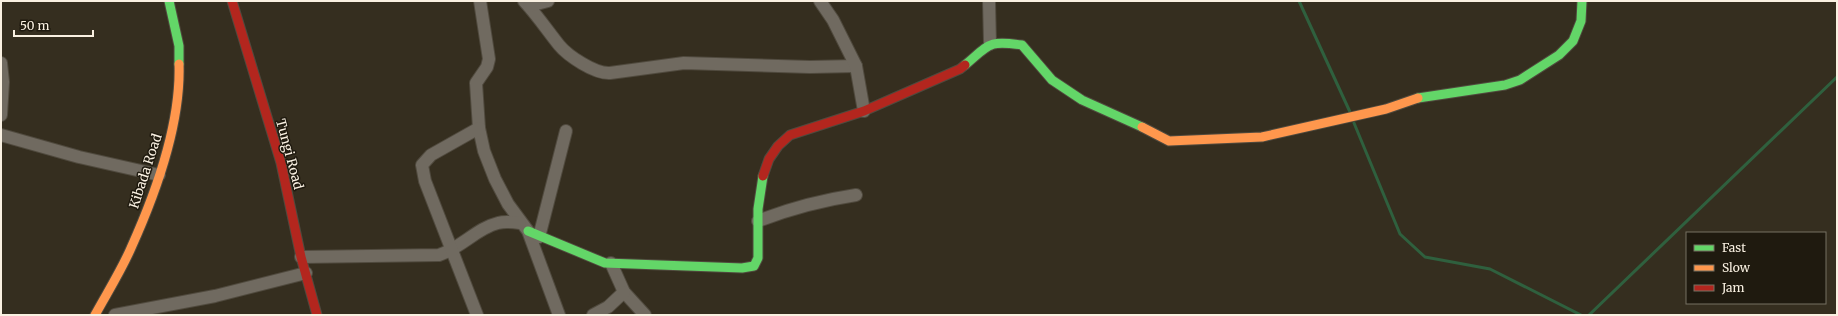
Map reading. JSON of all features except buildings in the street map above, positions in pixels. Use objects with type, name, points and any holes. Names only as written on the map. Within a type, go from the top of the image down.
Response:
[{"type":"street","name":"Kibada Road","points":[[95,315],[131,249],[159,175],[174,120],[180,84],[179,46],[169,1]]},
{"type":"street","name":"Tungi Road","points":[[232,1],[281,163],[301,258],[318,315]]},
{"type":"street","points":[[480,1],[488,63],[476,83],[479,128],[484,150],[495,179],[529,230],[559,315]]},
{"type":"street","points":[[526,4],[548,1]]},
{"type":"street","points":[[820,1],[833,20],[856,66],[864,111]]},
{"type":"street","points":[[989,1],[990,44]]},
{"type":"street","points":[[301,258],[432,255],[451,251],[491,225],[499,222],[529,230],[598,261],[611,264],[742,268],[754,266],[758,258],[758,199],[764,168],[782,140],[790,135],[864,111],[960,68],[990,44],[1001,42],[1022,45],[1059,86],[1082,100],[1128,120],[1169,141],[1262,137],[1386,109],[1417,98],[1505,85],[1520,80],[1559,55],[1573,41],[1581,21],[1582,1]]},
{"type":"street","points":[[526,4],[563,49],[598,72],[610,73],[684,63],[810,67],[856,66]]},
{"type":"street","points":[[1,63],[3,82],[1,115]]},
{"type":"street","points":[[477,315],[425,181],[422,165],[431,155],[479,128]]},
{"type":"street","points":[[529,230],[566,131]]},
{"type":"street","points":[[1,135],[79,157],[159,175]]},
{"type":"street","points":[[758,221],[787,211],[840,197],[856,195]]},
{"type":"street","points":[[611,264],[624,292],[645,315]]},
{"type":"street","points":[[115,315],[215,296],[306,273]]},
{"type":"street","points":[[593,315],[608,307],[624,292]]},
{"type":"waterway","points":[[1299,1],[1350,112]]},
{"type":"waterway","points":[[1589,315],[1837,77]]},
{"type":"waterway","points":[[1354,123],[1400,234],[1425,257],[1490,269],[1581,315]]},
{"type":"traffic: fast","points":[[169,1],[179,46],[179,64]]},
{"type":"traffic: fast","points":[[1418,98],[1505,85],[1520,80],[1559,55],[1573,41],[1581,21],[1582,1]]},
{"type":"traffic: fast","points":[[965,65],[990,45],[1002,43],[1022,45],[1052,80],[1082,100],[1142,127]]},
{"type":"traffic: fast","points":[[528,231],[605,263],[742,268],[754,266],[758,258],[758,209],[763,176]]},
{"type":"traffic: slow","points":[[95,315],[127,257],[157,182],[165,158],[176,110],[179,64]]},
{"type":"traffic: slow","points":[[1142,127],[1169,141],[1262,137],[1386,109],[1418,98]]},
{"type":"traffic: jam","points":[[232,1],[281,163],[301,257],[317,315]]},
{"type":"traffic: jam","points":[[763,176],[769,159],[778,146],[790,135],[864,111],[960,69],[965,65]]}]
